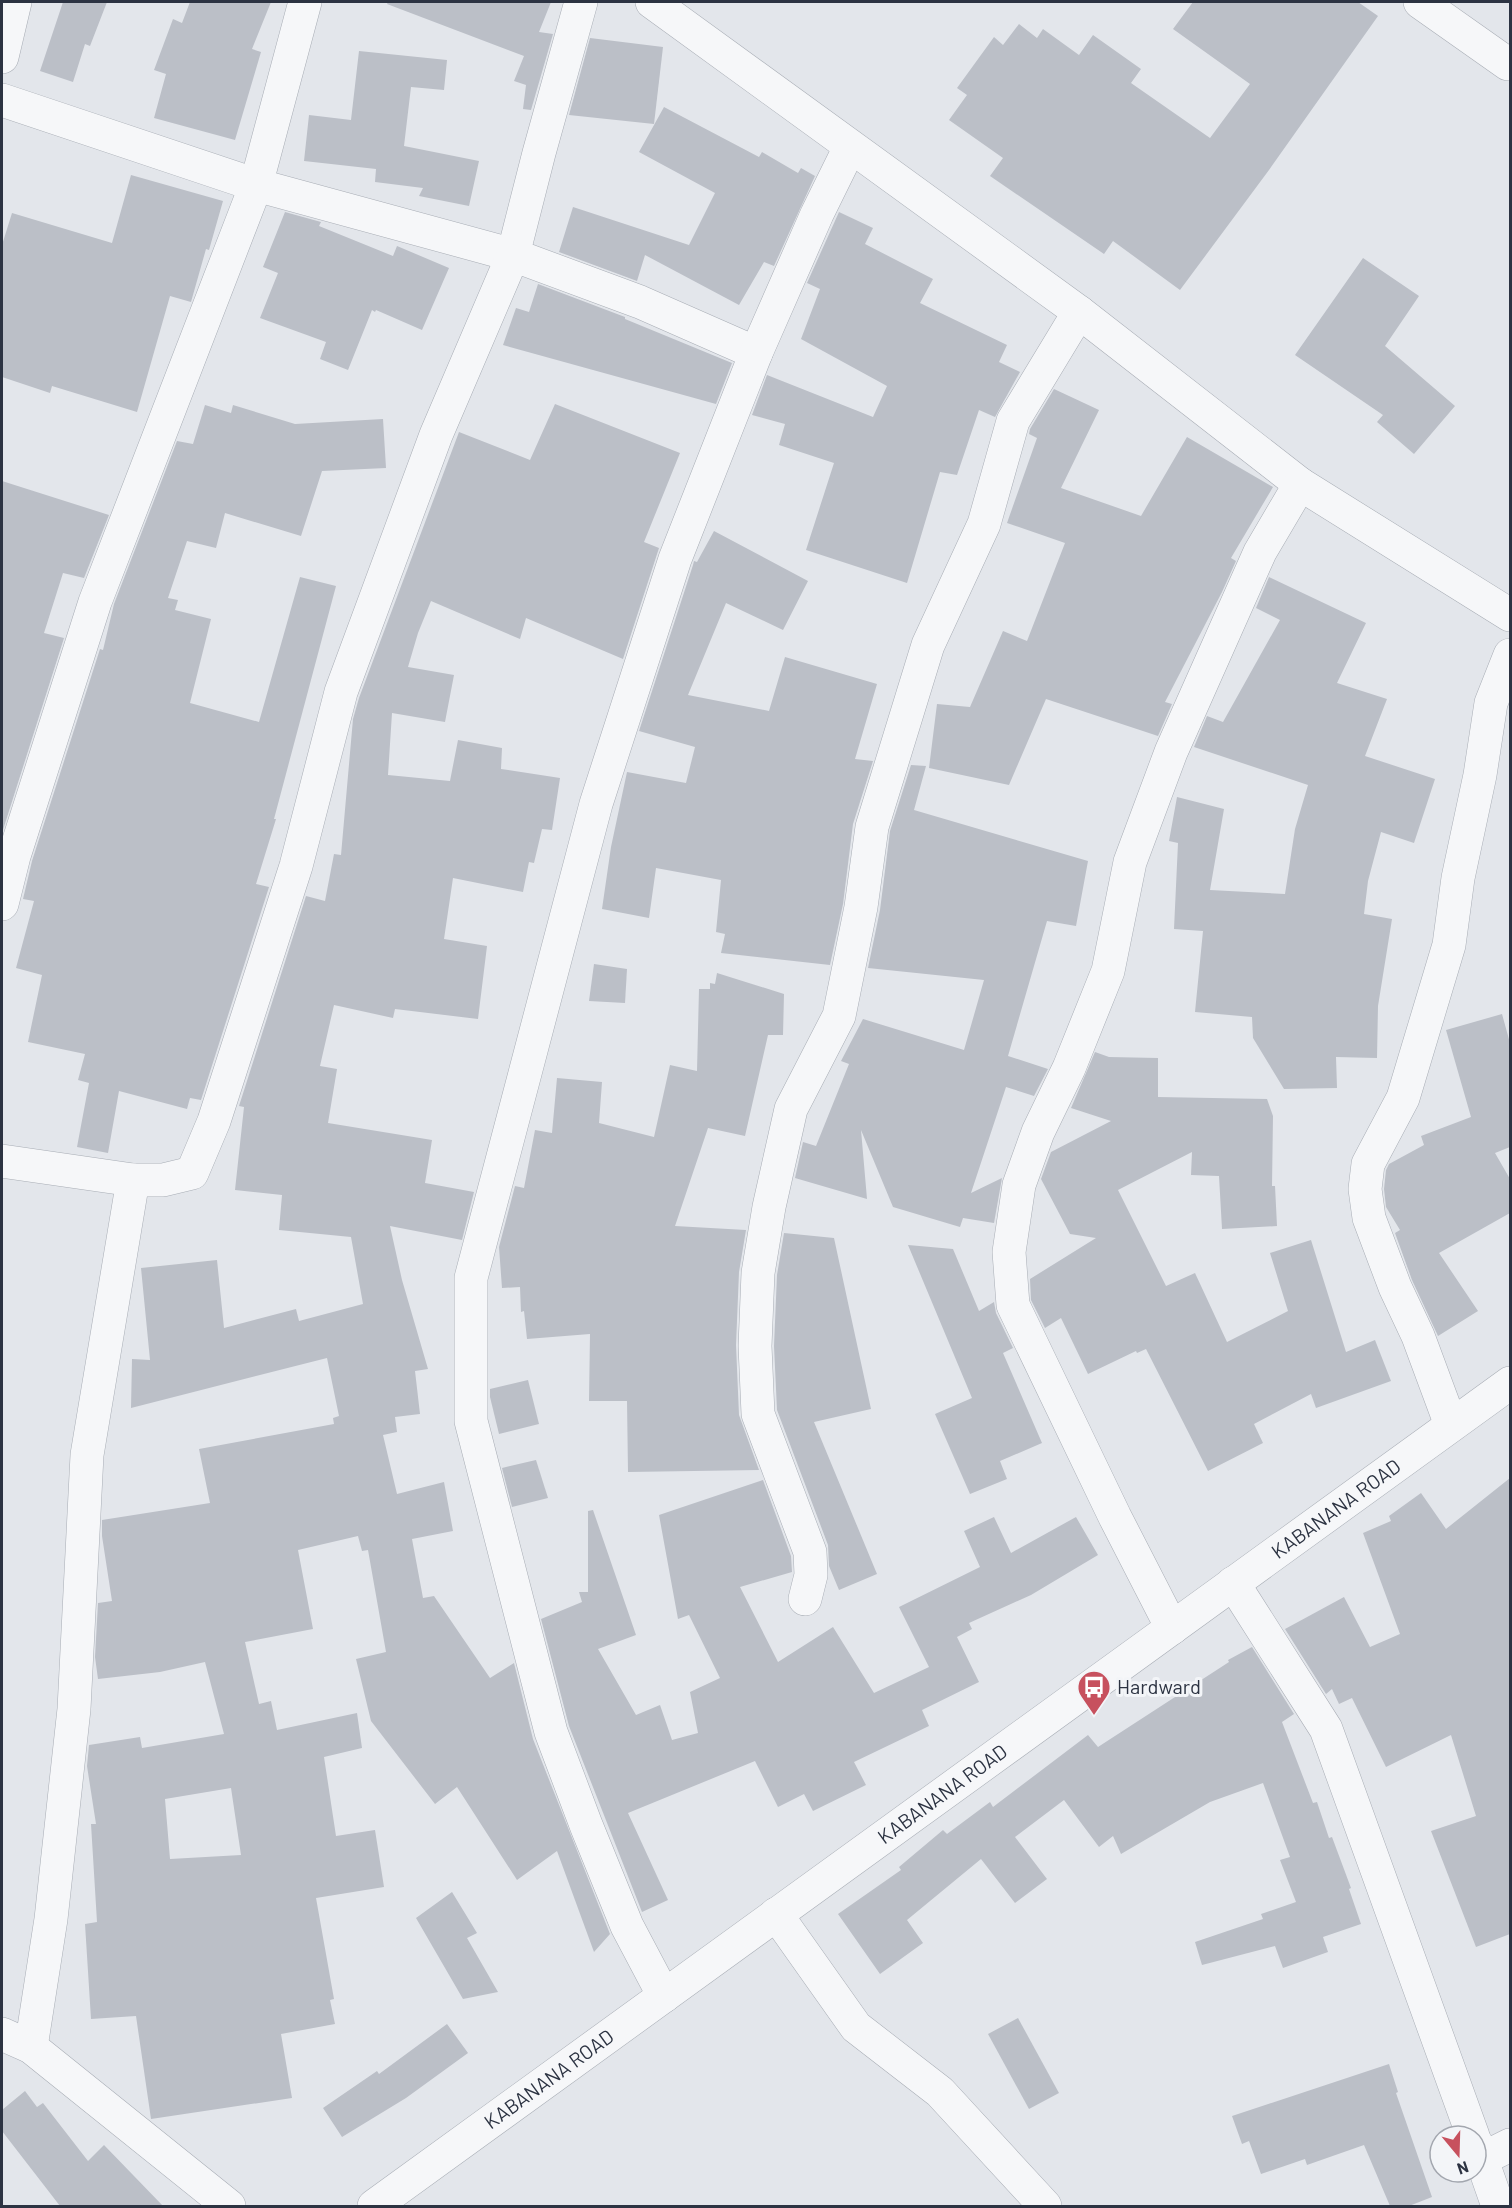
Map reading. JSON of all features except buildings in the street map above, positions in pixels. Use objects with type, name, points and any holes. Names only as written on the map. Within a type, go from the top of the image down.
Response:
[{"type":"street","points":[[2,57],[15,2]]},
{"type":"street","points":[[2,904],[14,856],[95,602],[256,185],[305,2]]},
{"type":"street","points":[[2,1161],[133,1180],[164,1180],[192,1173],[214,1121],[296,866],[341,692],[436,435],[513,255],[581,2]]},
{"type":"street","points":[[652,2],[1079,312],[1300,484],[1510,615]]},
{"type":"street","points":[[1420,2],[1510,64]]},
{"type":"street","points":[[2,100],[256,185],[513,255],[640,302],[756,352]]},
{"type":"street","points":[[664,1996],[627,1926],[551,1732],[471,1421],[471,1278],[596,804],[675,559],[756,352],[817,214],[850,147]]},
{"type":"street","points":[[805,1599],[811,1575],[810,1552],[758,1414],[755,1346],[758,1273],[769,1207],[791,1109],[839,1016],[861,907],[872,827],[928,645],[984,524],[1013,421],[1079,312]]},
{"type":"street","points":[[1172,1628],[1115,1517],[1013,1305],[1009,1252],[1019,1185],[1038,1132],[1069,1068],[1108,971],[1130,862],[1171,752],[1260,552],[1300,484]]},
{"type":"street","points":[[1451,1425],[1418,1336],[1395,1287],[1369,1218],[1365,1189],[1368,1164],[1403,1098],[1449,945],[1458,878],[1480,775],[1491,703],[1510,655]]},
{"type":"street","points":[[31,2048],[51,1919],[74,1709],[87,1455],[133,1180]]},
{"type":"street","name":"KABANANA ROAD","points":[[374,2206],[1510,1383]]},
{"type":"street","points":[[1233,1583],[1326,1729],[1477,2124]]},
{"type":"street","points":[[776,1914],[856,2027],[940,2092],[1045,2206]]},
{"type":"street","points":[[2,2034],[31,2048],[229,2206]]},
{"type":"street","points":[[1488,2160],[1498,2206]]},
{"type":"place","name":"Hardward","points":[[1094,1716]]}]
